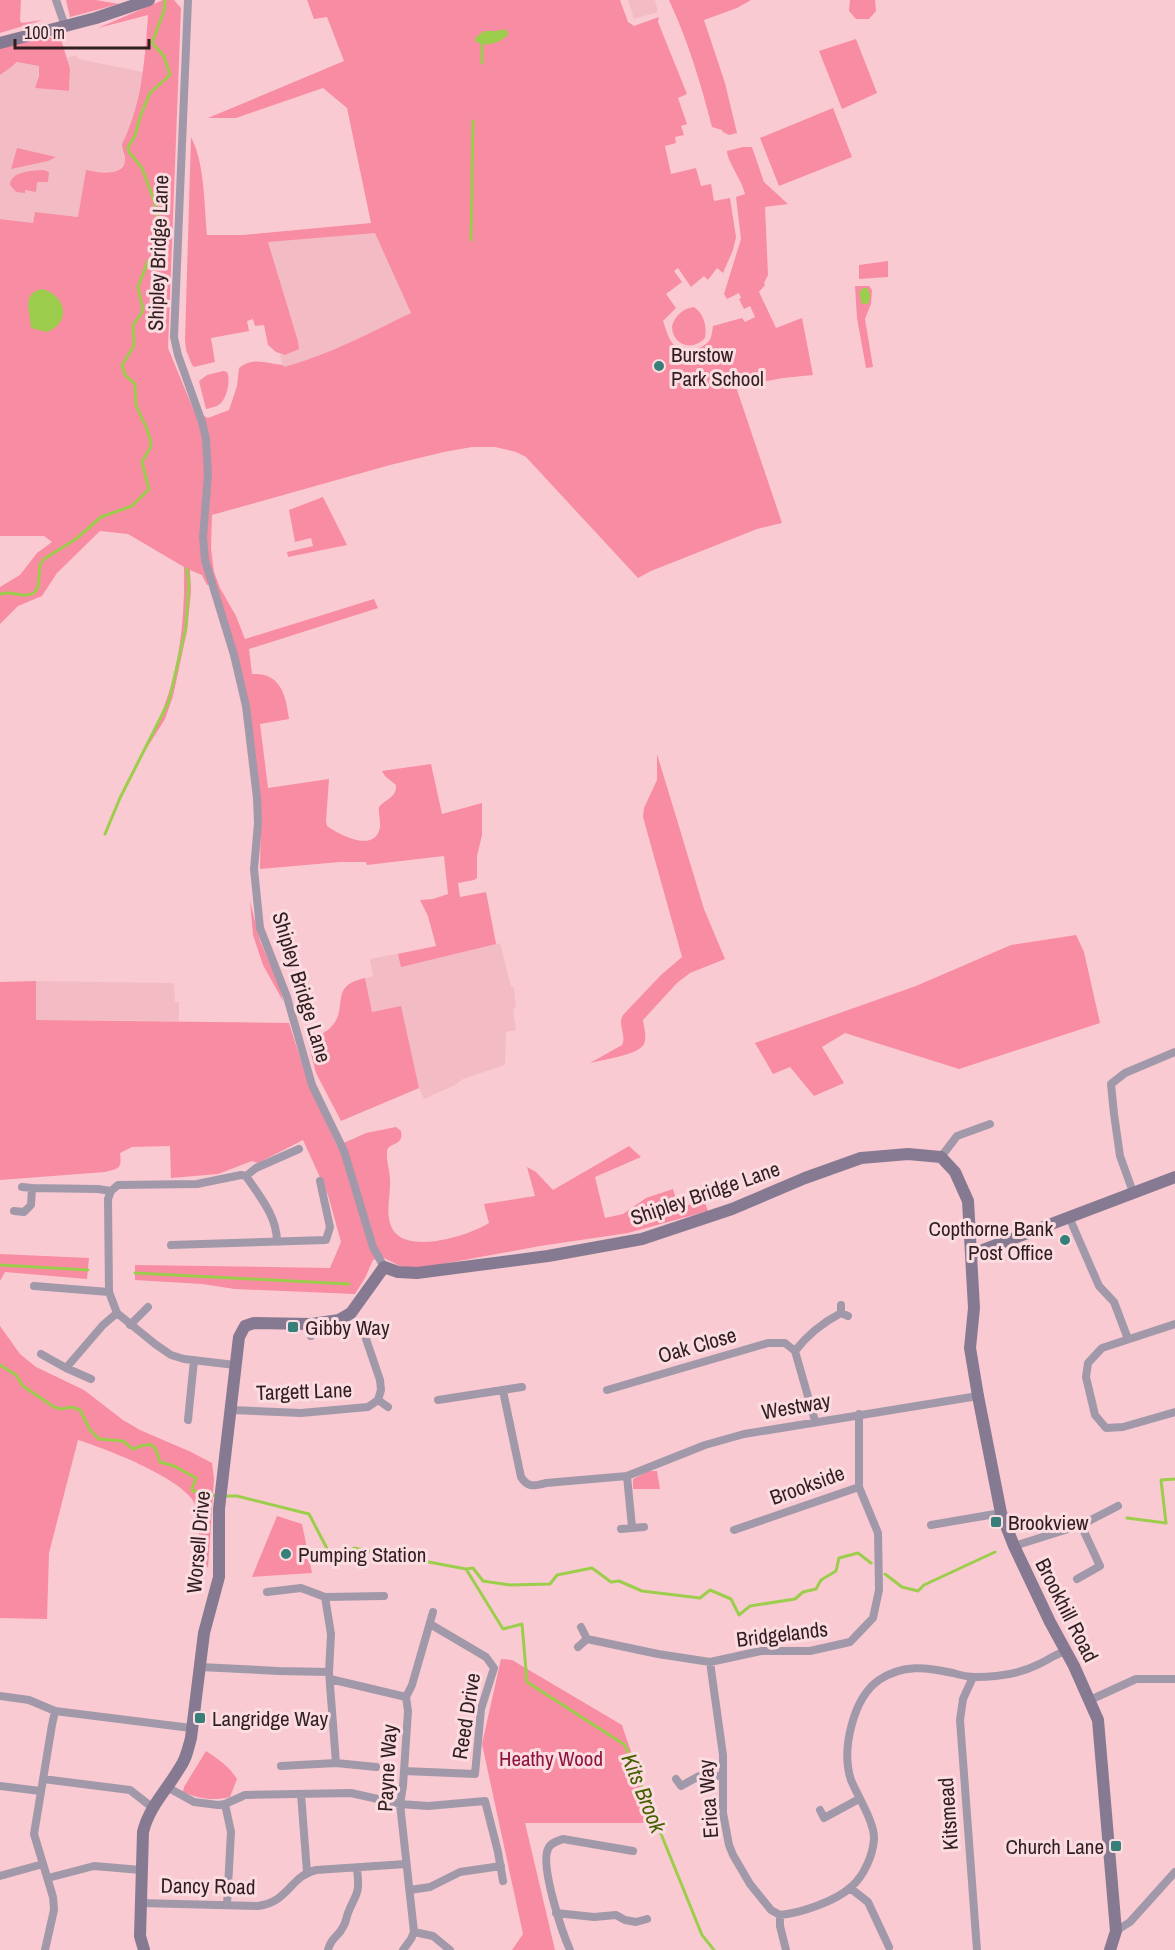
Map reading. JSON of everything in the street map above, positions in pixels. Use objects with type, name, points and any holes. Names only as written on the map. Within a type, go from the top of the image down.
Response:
[{"type":"street","points":[[56,0],[64,26]]},
{"type":"street","points":[[0,43],[96,18],[149,0]]},
{"type":"street","name":"Shipley Bridge Lane","points":[[188,0],[174,337],[206,439],[208,475],[203,537],[205,560],[236,663],[246,706],[257,798],[258,823],[254,869],[259,923],[263,939],[292,1012],[312,1085],[344,1151],[373,1247],[384,1267],[398,1272],[417,1273],[548,1256],[642,1239],[732,1209],[804,1178],[861,1158],[908,1154],[940,1157]]},
{"type":"street","points":[[1133,1192],[1120,1156],[1111,1084],[1125,1073],[1175,1052]]},
{"type":"street","points":[[990,1124],[957,1136],[940,1157],[955,1172],[968,1201],[972,1254],[1175,1177]]},
{"type":"street","points":[[235,1365],[177,1357],[166,1352],[117,1313],[109,1292],[108,1199],[111,1191],[118,1185],[176,1186],[246,1176],[256,1168],[299,1149]]},
{"type":"street","points":[[246,1176],[269,1209],[277,1232],[277,1242]]},
{"type":"street","points":[[171,1245],[326,1240],[330,1227],[320,1181]]},
{"type":"street","points":[[22,1187],[111,1191]]},
{"type":"street","points":[[14,1211],[24,1212],[31,1205],[32,1188]]},
{"type":"street","points":[[1069,1217],[1099,1286],[1114,1302],[1128,1339]]},
{"type":"street","name":"Brookhill Road","points":[[972,1254],[974,1308],[970,1348],[1001,1513],[1014,1546],[1098,1720],[1116,1931],[1110,1950]]},
{"type":"street","name":"Worsell Drive","points":[[142,1950],[140,1903],[143,1832],[146,1819],[187,1754],[204,1633],[219,1577],[219,1509],[239,1337],[245,1326],[254,1323],[264,1322],[311,1330],[339,1320],[351,1313],[384,1267]]},
{"type":"street","points":[[34,1286],[109,1292]]},
{"type":"street","points":[[130,1325],[148,1307]]},
{"type":"street","points":[[815,1421],[795,1351],[805,1337],[843,1311]]},
{"type":"street","points":[[66,1368],[103,1325],[117,1313]]},
{"type":"street","points":[[1175,1324],[1102,1348],[1088,1363],[1086,1377],[1096,1419],[1106,1428],[1123,1427],[1175,1412]]},
{"type":"street","name":"Targett Lane","points":[[231,1410],[301,1413],[368,1407],[378,1400],[381,1390],[380,1380],[363,1333]]},
{"type":"street","name":"Oak Close","points":[[607,1390],[768,1343],[785,1343],[795,1351]]},
{"type":"street","points":[[41,1354],[91,1379]]},
{"type":"street","points":[[188,1420],[194,1360]]},
{"type":"street","points":[[438,1401],[522,1387]]},
{"type":"street","name":"Westway","points":[[503,1390],[520,1477],[525,1484],[533,1486],[627,1476],[705,1445],[744,1434],[978,1396]]},
{"type":"street","points":[[378,1400],[388,1407]]},
{"type":"street","name":"Brookside","points":[[734,1530],[859,1487],[859,1414]]},
{"type":"street","points":[[627,1476],[632,1527]]},
{"type":"street","name":"Bridgelands","points":[[587,1639],[710,1662],[760,1651],[810,1651],[850,1642],[873,1618],[879,1590],[878,1533],[859,1487]]},
{"type":"street","points":[[1014,1546],[1081,1525],[1118,1506]]},
{"type":"street","points":[[932,1525],[1001,1513]]},
{"type":"street","points":[[1077,1579],[1100,1566],[1081,1525]]},
{"type":"street","points":[[621,1529],[644,1527]]},
{"type":"street","points":[[267,1592],[301,1588],[325,1597],[384,1596]]},
{"type":"street","points":[[325,1597],[331,1634],[330,1677],[336,1762]]},
{"type":"street","points":[[406,1697],[412,1685],[433,1612]]},
{"type":"street","name":"Reed Drive","points":[[404,1770],[475,1774],[481,1709],[494,1668],[486,1657],[430,1624]]},
{"type":"street","points":[[578,1647],[587,1639],[582,1627]]},
{"type":"street","points":[[786,1950],[780,1926],[780,1915],[805,1910],[850,1888],[862,1875],[868,1861],[874,1837],[865,1809],[849,1773],[850,1729],[861,1700],[868,1690],[890,1674],[905,1668],[922,1667],[973,1677],[1025,1670],[1066,1651]]},
{"type":"street","name":"Erica Way","points":[[710,1662],[723,1755],[723,1813],[733,1855],[750,1884],[771,1910],[780,1915]]},
{"type":"street","name":"Payne Way","points":[[200,1667],[279,1671],[330,1677],[406,1697],[408,1711],[404,1786],[400,1804],[414,1932]]},
{"type":"street","name":"Kitsmead","points":[[973,1677],[963,1699],[960,1720],[977,1950]]},
{"type":"street","points":[[1090,1700],[1136,1678],[1175,1679]]},
{"type":"street","points":[[0,1696],[29,1700],[55,1712],[191,1728]]},
{"type":"street","points":[[45,1950],[54,1910],[53,1897],[34,1834],[55,1712]]},
{"type":"street","points":[[281,1766],[336,1762],[376,1767]]},
{"type":"street","points":[[676,1779],[681,1786],[699,1776],[722,1776]]},
{"type":"street","points":[[43,1779],[130,1790],[153,1808]]},
{"type":"street","points":[[0,1786],[40,1791]]},
{"type":"street","points":[[167,1786],[194,1802],[218,1805],[245,1795],[351,1793],[400,1804],[428,1806],[484,1801],[498,1852],[503,1881]]},
{"type":"street","points":[[301,1794],[307,1872],[406,1864]]},
{"type":"street","points":[[820,1810],[824,1818],[859,1799]]},
{"type":"street","points":[[225,1804],[231,1832],[227,1905]]},
{"type":"street","points":[[570,1950],[556,1913],[546,1860],[548,1849],[553,1843],[563,1839],[633,1851]]},
{"type":"street","points":[[0,1876],[43,1864]]},
{"type":"street","points":[[48,1878],[94,1866],[141,1870]]},
{"type":"street","points":[[410,1890],[430,1887],[460,1872],[501,1866]]},
{"type":"street","points":[[328,1950],[331,1940],[343,1928],[347,1914],[357,1896],[359,1887],[357,1869]]},
{"type":"street","name":"Dancy Road","points":[[140,1903],[270,1904],[307,1872]]},
{"type":"street","points":[[1116,1931],[1130,1922],[1175,1872]]},
{"type":"street","points":[[850,1888],[868,1902],[889,1947]]},
{"type":"street","points":[[556,1913],[594,1917],[616,1915],[636,1922],[647,1919]]},
{"type":"street","points":[[403,1950],[414,1932],[433,1936],[450,1950]]},
{"type":"shaded area","points":[[628,0],[655,0],[658,12],[634,19]]},
{"type":"shaded area","points":[[504,29],[508,35],[497,42],[484,44],[475,41],[475,38],[484,31]]},
{"type":"shaded area","points":[[77,55],[78,59],[143,72],[132,123],[122,145],[125,162],[119,170],[113,172],[86,171],[79,217],[35,212],[33,223],[0,219],[0,75],[17,62],[40,66],[35,88],[69,91],[70,72],[67,58]]},
{"type":"shaded area","points":[[374,229],[411,313],[331,352],[283,368],[280,354],[282,355],[299,344],[266,235]]},
{"type":"shaded area","points":[[863,288],[867,288],[869,292],[870,299],[867,304],[862,304],[859,293]]},
{"type":"shaded area","points":[[42,289],[56,297],[63,309],[60,322],[47,332],[31,328],[28,305],[31,295]]},
{"type":"shaded area","points":[[486,892],[496,944],[500,943],[511,987],[514,987],[516,1008],[513,1009],[516,1030],[506,1032],[505,1065],[463,1079],[424,1099],[419,1088],[401,1007],[372,1012],[365,978],[373,976],[370,959],[468,940]]},
{"type":"shaded area","points":[[36,981],[174,983],[175,1002],[179,1002],[179,1021],[35,1020]]},
{"type":"green space","points":[[0,0],[21,0],[20,21],[22,23],[43,20],[0,33]]},
{"type":"green space","points":[[66,0],[96,0],[119,4],[70,17]]},
{"type":"green space","points":[[163,0],[174,0],[181,8],[168,348],[194,411],[208,418],[229,410],[237,386],[239,368],[244,364],[261,362],[284,367],[301,362],[349,343],[411,313],[375,233],[268,242],[299,349],[285,355],[276,352],[268,345],[264,325],[255,326],[253,319],[247,321],[249,331],[211,338],[215,362],[194,367],[186,350],[191,137],[199,159],[207,235],[243,235],[371,223],[347,108],[323,88],[236,118],[208,118],[344,61],[327,17],[314,19],[307,0],[620,0],[628,22],[634,26],[659,17],[658,22],[687,94],[678,98],[687,124],[681,126],[684,135],[675,137],[676,143],[665,146],[671,174],[696,168],[701,186],[711,184],[714,201],[730,198],[736,237],[723,273],[717,268],[708,280],[704,276],[691,287],[678,268],[674,271],[682,282],[666,294],[676,308],[663,321],[671,342],[681,349],[696,349],[706,344],[711,338],[713,326],[742,318],[745,322],[755,317],[750,306],[744,309],[739,293],[727,299],[724,294],[741,239],[736,197],[745,194],[727,151],[752,147],[764,182],[788,204],[765,207],[768,275],[765,285],[759,292],[776,328],[802,318],[813,375],[736,387],[782,523],[757,529],[638,578],[526,457],[495,447],[472,447],[444,452],[212,515],[211,549],[214,572],[245,639],[374,599],[378,608],[249,649],[252,674],[262,674],[276,681],[284,694],[289,719],[260,724],[268,788],[329,779],[327,826],[354,839],[369,840],[379,831],[379,807],[393,795],[396,789],[396,785],[382,771],[431,764],[442,814],[482,803],[482,835],[477,856],[477,878],[458,883],[460,897],[486,892],[496,944],[401,967],[398,954],[436,946],[428,916],[420,900],[448,894],[444,856],[367,865],[366,862],[340,862],[260,869],[261,806],[248,701],[213,583],[207,585],[202,575],[190,570],[191,592],[187,631],[173,696],[165,719],[138,762],[156,726],[175,671],[183,619],[184,567],[128,534],[100,531],[57,573],[42,596],[18,606],[0,624],[0,587],[20,575],[37,553],[52,542],[44,536],[0,536],[0,219],[33,223],[35,212],[78,217],[86,170],[110,172],[124,165],[122,144],[138,97],[144,65],[148,15],[98,28]]},
{"type":"green space","points":[[669,0],[751,0],[737,8],[704,20],[725,83],[737,133],[729,135],[712,127],[694,63]]},
{"type":"green space","points":[[850,0],[875,0],[876,11],[869,19],[856,19],[849,11]]},
{"type":"green space","points":[[58,36],[70,69],[69,91],[35,88],[39,66],[17,62],[0,75],[0,47]]},
{"type":"green space","points":[[856,39],[877,93],[842,109],[819,51]]},
{"type":"green space","points":[[833,108],[852,157],[779,186],[760,138]]},
{"type":"green space","points":[[17,148],[56,157],[48,161],[11,169]]},
{"type":"green space","points":[[43,170],[49,172],[48,182],[37,182],[36,192],[25,190],[25,193],[16,192],[10,185],[11,180],[18,174]]},
{"type":"green space","points":[[888,261],[888,277],[859,279],[859,265]]},
{"type":"green space","points":[[855,286],[869,286],[872,290],[871,304],[865,319],[873,367],[866,368],[857,318]]},
{"type":"green space","points":[[694,307],[704,321],[705,338],[694,345],[684,344],[675,338],[672,326],[680,313]]},
{"type":"green space","points":[[227,372],[229,380],[225,398],[218,405],[206,409],[199,381],[207,375]]},
{"type":"green space","points":[[323,497],[347,545],[288,557],[287,552],[313,546],[311,538],[295,542],[289,510]]},
{"type":"green space","points":[[657,754],[704,909],[725,959],[690,973],[677,983],[643,1020],[645,1039],[641,1048],[611,1059],[590,1063],[622,1045],[621,1019],[623,1015],[661,975],[682,957],[643,817],[644,808],[657,780]]},
{"type":"green space","points":[[250,901],[260,941],[280,986],[283,1001],[263,965],[253,935]]},
{"type":"green space","points":[[1076,935],[1084,952],[1100,1023],[959,1069],[845,1033],[822,1047],[844,1083],[814,1096],[790,1067],[773,1074],[755,1043],[916,986],[1011,945]]},
{"type":"green space","points":[[365,978],[372,1012],[401,1006],[419,1088],[341,1121],[316,1073],[307,1039],[324,1033],[332,1026],[337,1019],[341,998],[347,986]]},
{"type":"green space","points":[[36,981],[36,1020],[289,1023],[307,1080],[337,1146],[366,1133],[396,1127],[401,1131],[400,1140],[390,1146],[387,1155],[390,1180],[389,1218],[393,1230],[401,1237],[412,1241],[440,1240],[468,1233],[489,1223],[484,1204],[535,1196],[527,1167],[536,1172],[553,1190],[629,1146],[641,1157],[595,1177],[605,1218],[623,1214],[646,1198],[673,1189],[679,1208],[704,1200],[708,1211],[628,1233],[540,1246],[415,1269],[400,1266],[382,1257],[373,1260],[355,1294],[235,1289],[202,1284],[135,1280],[135,1265],[330,1268],[341,1242],[328,1195],[303,1140],[258,1163],[252,1161],[218,1174],[171,1178],[170,1146],[132,1147],[120,1153],[120,1165],[114,1170],[0,1180],[0,982]]},
{"type":"green space","points":[[0,1254],[89,1258],[87,1279],[5,1272],[0,1281]]},
{"type":"green space","points":[[0,1326],[20,1354],[36,1367],[84,1390],[140,1430],[212,1463],[214,1479],[208,1568],[201,1554],[197,1509],[192,1498],[164,1477],[145,1467],[78,1440],[49,1553],[47,1619],[0,1618]]},
{"type":"green space","points":[[649,1471],[657,1471],[660,1489],[633,1489],[633,1479]]},
{"type":"green space","points":[[277,1516],[302,1524],[312,1573],[252,1577]]},
{"type":"green space","name":"Heathy Wood","points":[[501,1659],[512,1660],[622,1725],[655,1823],[525,1823],[555,1950],[512,1950],[523,1934],[482,1744]]},
{"type":"green space","points":[[206,1751],[227,1767],[237,1779],[230,1797],[206,1799],[183,1792]]},
{"type":"waterway","points":[[0,594],[30,595],[34,593],[38,587],[40,565],[44,559],[76,539],[101,517],[132,506],[149,489],[142,462],[151,442],[136,405],[135,384],[125,375],[122,365],[134,346],[133,325],[143,311],[138,287],[148,261],[162,245],[155,203],[142,168],[129,152],[128,147],[135,136],[150,93],[170,75],[164,56],[152,43],[164,11],[165,0]]},
{"type":"waterway","points":[[482,41],[482,63]]},
{"type":"waterway","points":[[471,240],[473,121]]},
{"type":"waterway","points":[[105,834],[120,798],[169,701],[186,627],[189,583],[187,569]]},
{"type":"waterway","points":[[0,1265],[88,1270]]},
{"type":"waterway","points":[[135,1273],[349,1284]]},
{"type":"waterway","points":[[0,1365],[16,1375],[23,1386],[54,1407],[61,1409],[72,1407],[80,1410],[90,1430],[99,1439],[123,1441],[133,1449],[152,1445],[160,1462],[174,1466],[196,1478],[193,1491],[216,1496]]},
{"type":"waterway","points":[[1127,1518],[1166,1523],[1161,1480],[1175,1479]]},
{"type":"waterway","points":[[222,1496],[237,1496],[309,1514],[332,1558],[346,1557],[354,1548],[466,1569],[473,1568],[483,1581],[510,1585],[550,1584],[557,1575],[592,1568],[611,1582],[619,1581],[642,1591],[700,1598],[710,1590],[731,1599],[739,1615],[750,1606],[795,1599],[803,1592],[816,1589],[821,1580],[836,1571],[839,1558],[858,1553],[871,1563]]},
{"type":"waterway","points":[[885,1574],[902,1587],[918,1591],[924,1585],[995,1552]]},
{"type":"waterway","name":"Kits Brook","points":[[466,1569],[503,1629],[522,1624],[527,1682],[625,1745],[702,1935],[714,1950]]},
{"type":"place","name":"Burstow Park School","points":[[659,366]]},
{"type":"place","name":"Copthorne Bank Post Office","points":[[1065,1240]]},
{"type":"place","name":"Gibby Way","points":[[293,1327]]},
{"type":"place","name":"Brookview","points":[[996,1522]]},
{"type":"place","name":"Pumping Station","points":[[286,1554]]},
{"type":"place","name":"Langridge Way","points":[[200,1718]]},
{"type":"place","name":"Church Lane","points":[[1116,1846]]}]
